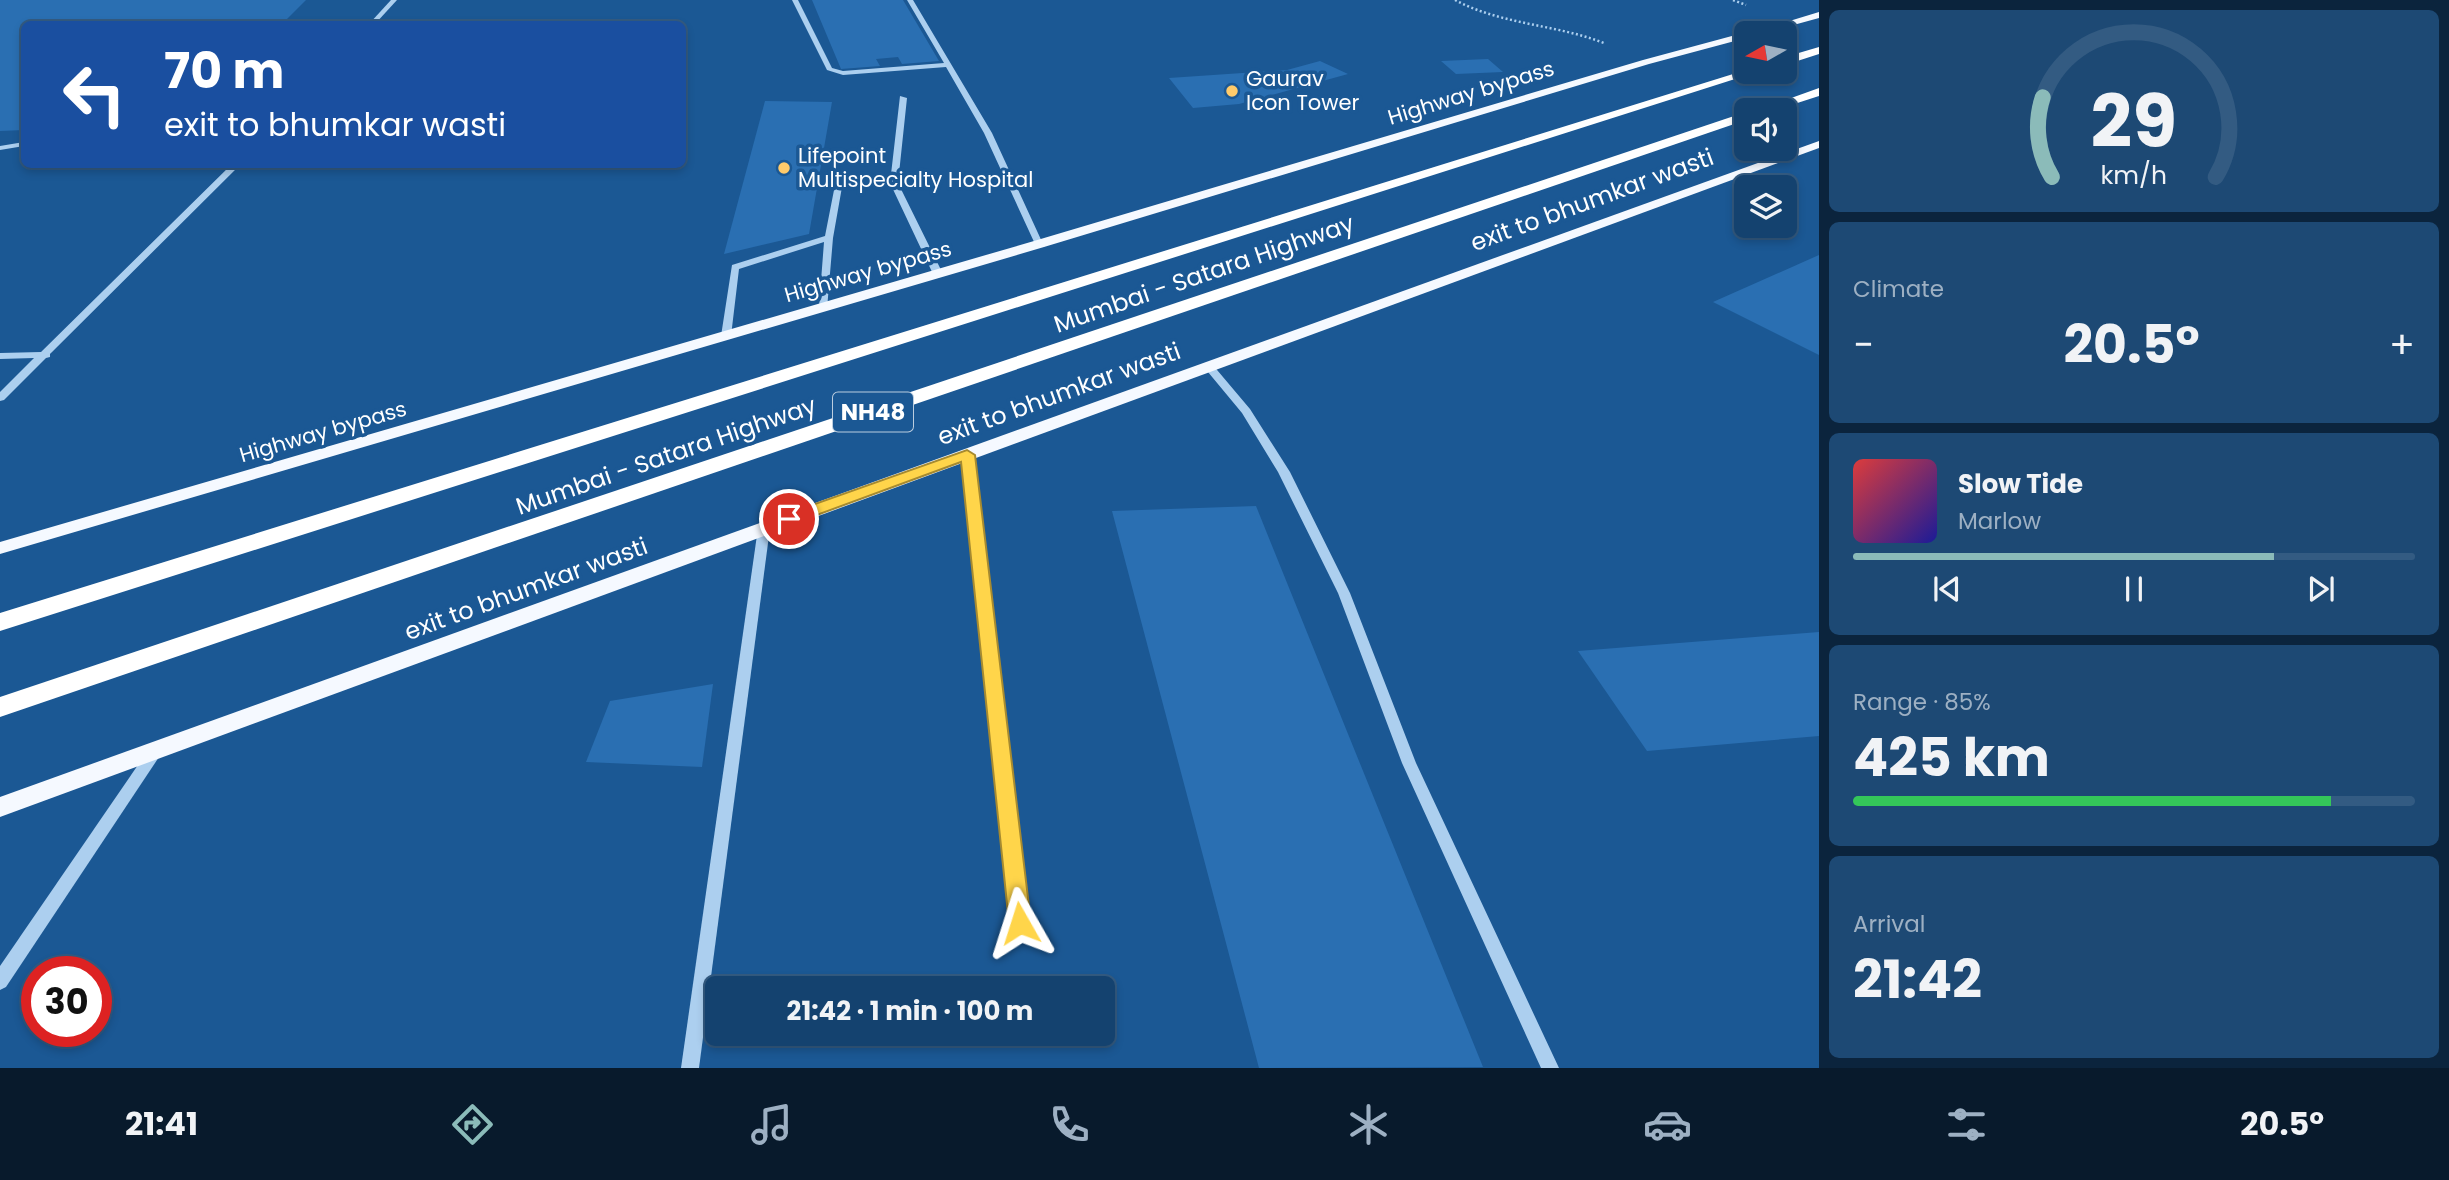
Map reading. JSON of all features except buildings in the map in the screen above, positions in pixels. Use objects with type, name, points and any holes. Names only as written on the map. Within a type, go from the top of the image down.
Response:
[{"type":"highway","points":[[1797,57],[1819,50]]},
{"type":"highway","name":"Mumbai - Satara Highway","points":[[0,622],[1734,77]]},
{"type":"highway","points":[[1797,99],[1819,92]]},
{"type":"highway","name":"Mumbai - Satara Highway","points":[[0,707],[1734,120]]},
{"type":"main road","points":[[1797,21],[1819,15]]},
{"type":"main road","name":"Highway bypass","points":[[0,548],[1734,38]]},
{"type":"main road","name":"exit to bhumkar wasti","points":[[0,807],[1819,144]]},
{"type":"street","points":[[375,21],[394,0]]},
{"type":"street","points":[[795,0],[829,69],[843,73],[949,65]]},
{"type":"street","points":[[910,0],[988,133],[1040,244]]},
{"type":"street","points":[[903,98],[894,183],[938,274]]},
{"type":"street","points":[[0,148],[21,144]]},
{"type":"street","points":[[0,398],[233,168]]},
{"type":"street","points":[[824,307],[829,238],[838,187]]},
{"type":"street","points":[[726,336],[735,267],[829,238]]},
{"type":"street","points":[[0,356],[46,355]]},
{"type":"street","points":[[1208,366],[1246,411],[1284,472],[1344,593],[1409,763],[1550,1068]]},
{"type":"street","points":[[967,455],[1020,923]]},
{"type":"street","points":[[690,1068],[764,528]]},
{"type":"street","points":[[0,981],[156,750]]},
{"type":"path","points":[[1455,0],[1466,7],[1489,14],[1582,33],[1646,62]]},
{"type":"place","name":"Gaurav Icon Tower","points":[[1232,91]]},
{"type":"place","name":"Lifepoint Multispecialty Hospital","points":[[784,168]]},
{"type":"route","points":[[789,519],[967,455],[1020,923]]}]
